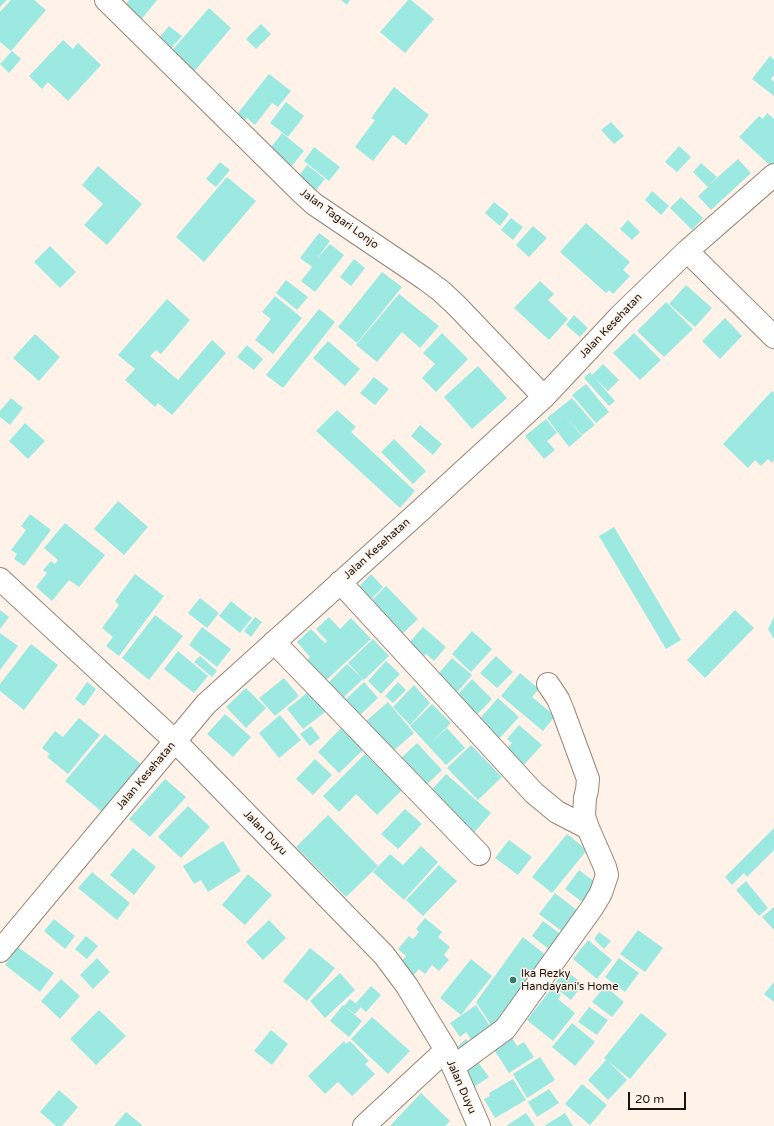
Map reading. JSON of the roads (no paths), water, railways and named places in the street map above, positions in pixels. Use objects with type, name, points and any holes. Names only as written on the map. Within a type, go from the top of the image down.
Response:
[{"type":"street","name":"Jalan Tagari Lonjo","points":[[106,0],[314,204],[425,278],[441,291],[544,397]]},
{"type":"street","name":"Jalan Kesehatan","points":[[0,951],[206,704],[544,397],[620,316],[687,251],[774,175]]},
{"type":"street","points":[[687,251],[774,336]]},
{"type":"street","name":"Jalan Duyu","points":[[0,579],[175,741],[384,955],[407,986],[449,1059],[479,1126]]},
{"type":"street","points":[[340,582],[534,793],[557,812],[588,828]]},
{"type":"street","points":[[274,642],[479,854]]},
{"type":"street","points":[[364,1126],[449,1059],[505,1029],[592,908],[601,893],[607,875],[584,816],[588,779],[558,699],[548,684]]},
{"type":"place","name":"Ika Rezky Handayani's Home","points":[[513,980]]}]
